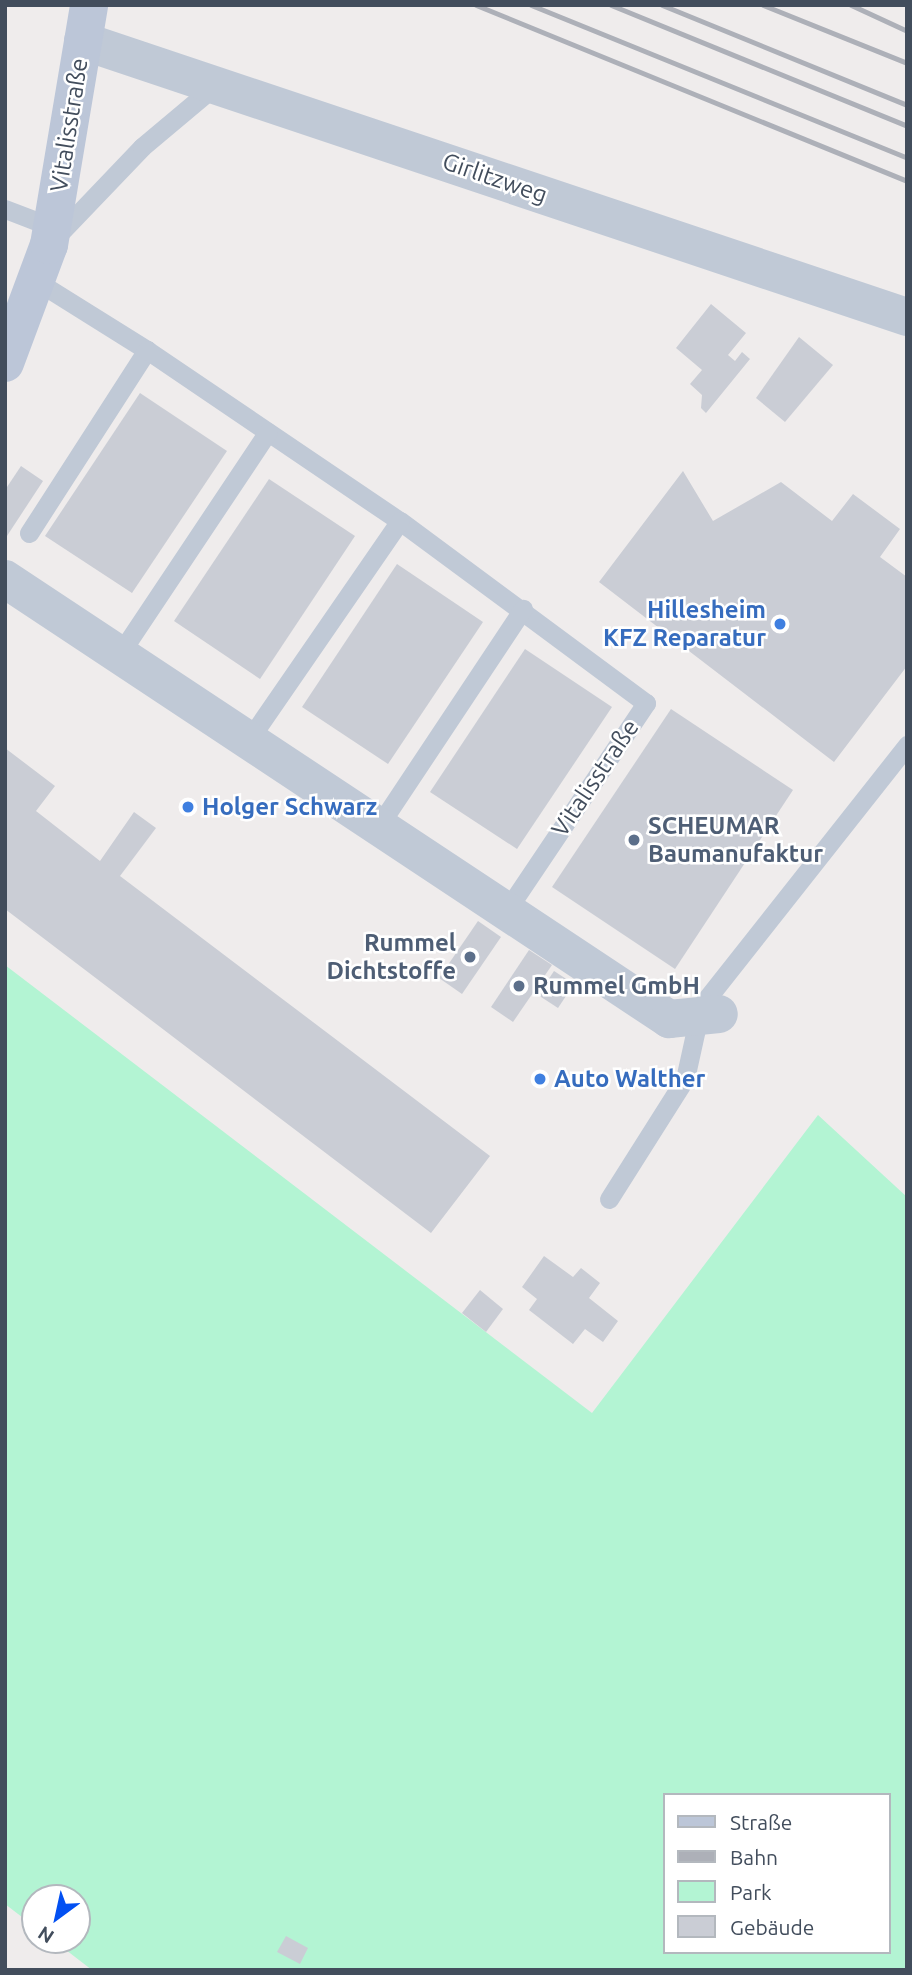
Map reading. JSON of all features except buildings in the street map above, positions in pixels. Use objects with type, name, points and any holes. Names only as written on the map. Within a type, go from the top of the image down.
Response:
[{"type":"street","name":"Girlitzweg","points":[[86,23],[218,83],[907,317]]},
{"type":"street","name":"Vitalisstraße","points":[[5,363],[38,282],[51,236],[86,23]]},
{"type":"street","points":[[5,579],[505,913],[669,1019],[707,1016]]},
{"type":"lane","name":"Vitalisstraße","points":[[51,236],[142,147],[218,83]]},
{"type":"lane","points":[[5,209],[51,236]]},
{"type":"lane","name":"Vitalisstraße","points":[[38,282],[146,350],[400,521],[523,609],[646,703],[505,913]]},
{"type":"lane","points":[[29,533],[146,350]]},
{"type":"lane","points":[[119,655],[268,432]]},
{"type":"lane","points":[[248,741],[400,521]]},
{"type":"lane","points":[[378,827],[523,609]]},
{"type":"lane","points":[[609,1199],[685,1079],[707,1016],[739,953],[907,745]]},
{"type":"green space","points":[[5,965],[592,1413],[818,1115],[907,1197],[907,1970],[92,1970],[71,1954],[91,1954],[91,1884],[21,1884],[21,1916],[5,1904]]},
{"type":"railway","points":[[476,5],[907,181]]},
{"type":"railway","points":[[531,5],[907,158]]},
{"type":"railway","points":[[611,5],[907,126]]},
{"type":"railway","points":[[662,5],[907,105]]},
{"type":"railway","points":[[763,5],[907,63]]},
{"type":"railway","points":[[851,5],[907,31]]},
{"type":"place","name":"Hillesheim KFZ Reparatur","points":[[780,624]]},
{"type":"place","name":"Holger Schwarz","points":[[188,807]]},
{"type":"place","name":"SCHEUMAR Baumanufaktur","points":[[634,840]]},
{"type":"place","name":"Rummel Dichtstoffe","points":[[470,957]]},
{"type":"place","name":"Rummel GmbH","points":[[519,986]]},
{"type":"place","name":"Auto Walther","points":[[540,1079]]}]
